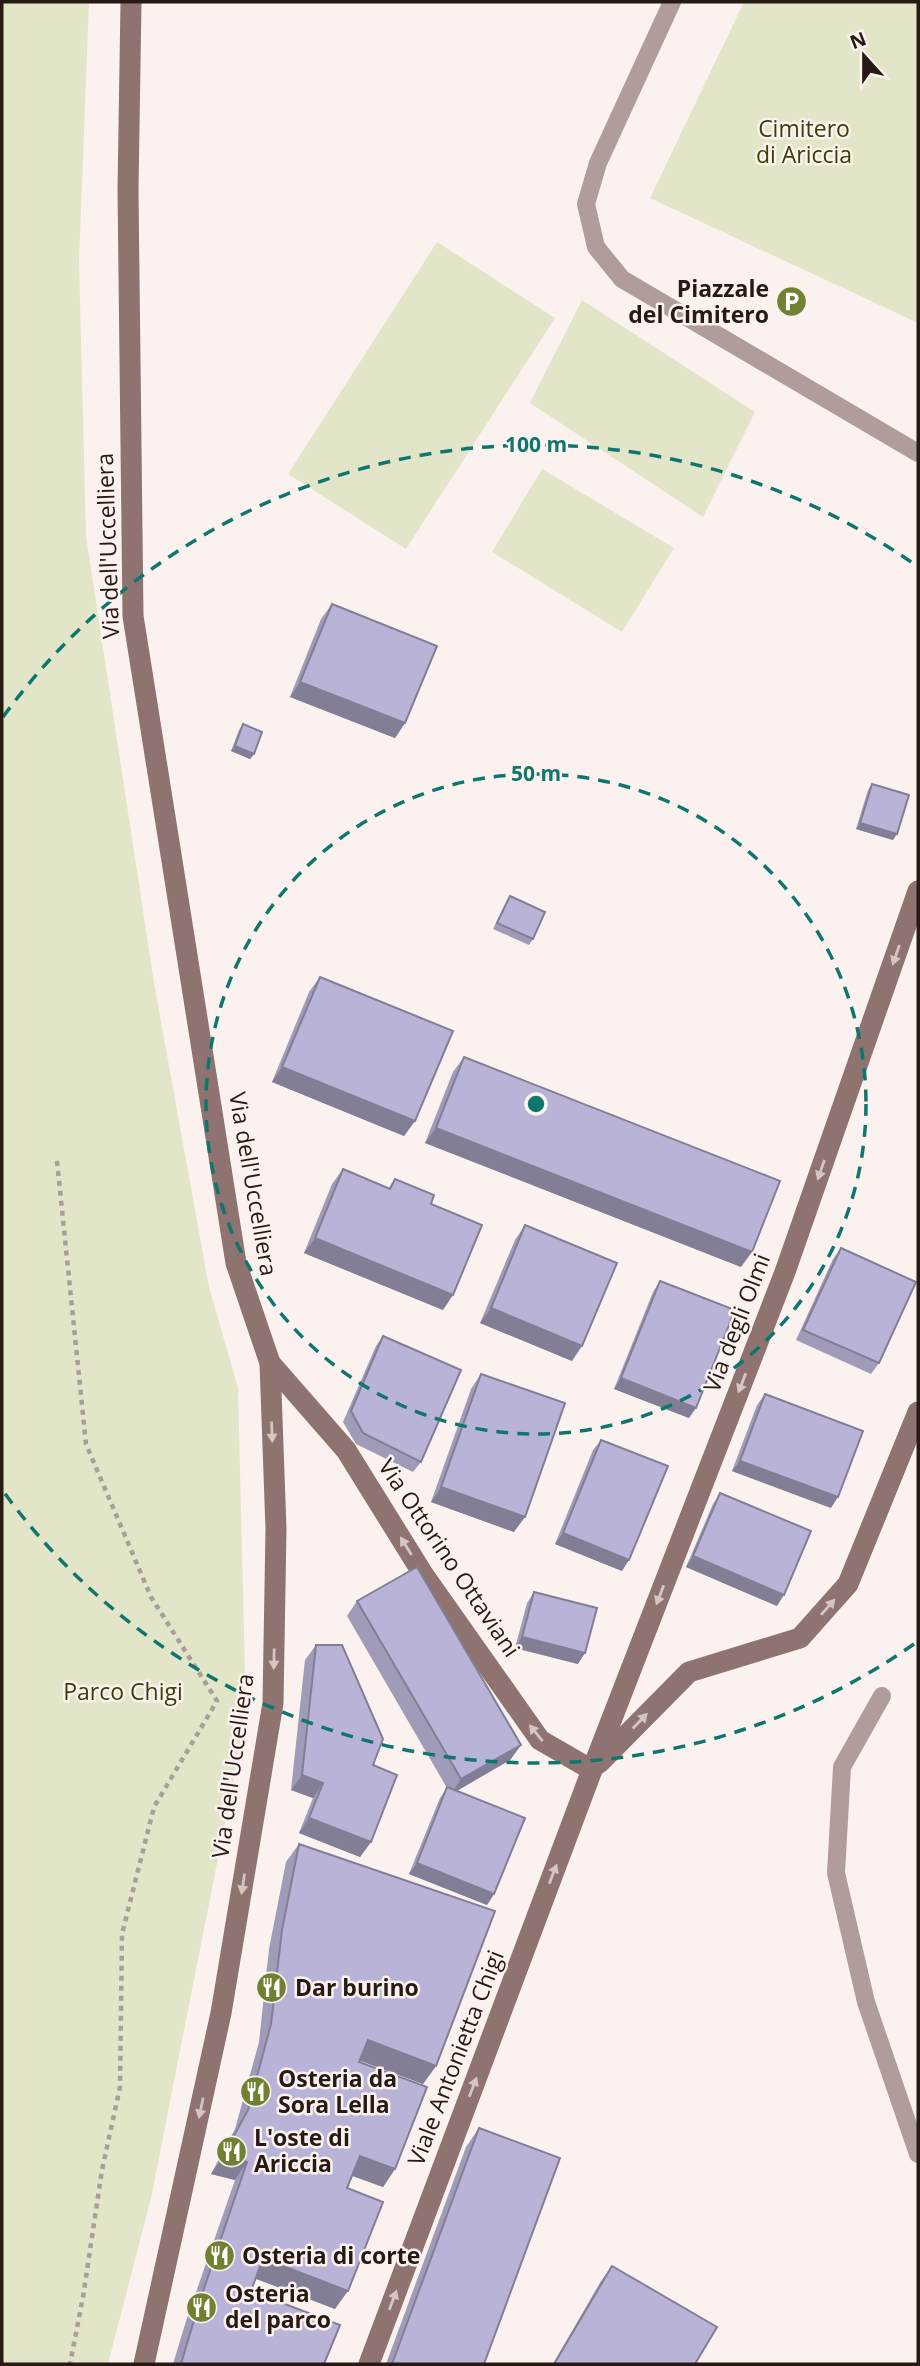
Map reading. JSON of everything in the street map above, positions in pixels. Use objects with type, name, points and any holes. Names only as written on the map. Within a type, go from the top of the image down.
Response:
[{"type":"street","name":"Via dell'Uccelliera","points":[[131,2],[128,190],[133,616],[236,1264],[270,1363],[276,1529],[273,1703],[221,2013],[144,2364]]},
{"type":"street","name":"Via degli Olmi","points":[[592,1770],[785,1272],[918,891]]},
{"type":"street","name":"Via Ottorino Ottaviani","points":[[270,1363],[346,1450],[423,1574],[540,1740],[592,1770]]},
{"type":"street","points":[[592,1770],[689,1672],[800,1638],[848,1584],[918,1412]]},
{"type":"street","name":"Viale Antonietta Chigi","points":[[369,2364],[592,1770]]},
{"type":"lane","points":[[672,2],[597,163],[586,204],[596,247],[622,279],[918,453]]},
{"type":"lane","points":[[882,1696],[842,1767],[836,1873],[866,2002],[918,2154]]},
{"type":"path","points":[[57,1161],[86,1444],[150,1597],[217,1701],[154,1807],[122,1934],[120,2087],[102,2170],[70,2364]]},
{"type":"green space","name":"Parco Chigi","points":[[2,2],[89,2],[79,261],[86,536],[154,983],[209,1287],[238,1388],[246,1716],[151,2198],[108,2364],[2,2364]]},
{"type":"green space","name":"Cimitero di Ariccia","points":[[744,2],[918,2],[918,323],[650,198]]},
{"type":"green space","points":[[437,242],[555,318],[406,549],[288,474]]},
{"type":"green space","points":[[582,300],[755,412],[703,517],[530,403]]},
{"type":"green space","points":[[542,469],[674,548],[622,632],[492,552]]},
{"type":"building","points":[[332,604],[437,646],[405,723],[300,682]]},
{"type":"building","points":[[243,724],[262,732],[254,754],[235,746]]},
{"type":"building","points":[[872,784],[909,795],[897,834],[860,823]]},
{"type":"building","points":[[510,896],[545,912],[533,939],[497,923]]},
{"type":"building","points":[[320,977],[453,1031],[415,1121],[282,1067]]},
{"type":"building","points":[[464,1057],[780,1181],[752,1252],[436,1128]]},
{"type":"building","points":[[343,1169],[390,1189],[395,1179],[434,1195],[431,1204],[482,1225],[453,1295],[315,1238]]},
{"type":"building","points":[[525,1225],[617,1263],[582,1346],[491,1308]]},
{"type":"building","points":[[841,1248],[916,1282],[879,1363],[803,1330]]},
{"type":"building","points":[[660,1281],[735,1310],[696,1408],[621,1378]]},
{"type":"building","points":[[383,1336],[461,1370],[421,1462],[363,1433],[351,1411]]},
{"type":"building","points":[[481,1374],[565,1403],[525,1517],[441,1487]]},
{"type":"building","points":[[765,1394],[863,1431],[838,1497],[740,1461]]},
{"type":"building","points":[[601,1440],[668,1466],[629,1560],[563,1533]]},
{"type":"building","points":[[720,1493],[811,1531],[784,1595],[693,1556]]},
{"type":"building","points":[[417,1567],[521,1745],[461,1779],[357,1601]]},
{"type":"building","points":[[534,1592],[597,1608],[585,1653],[522,1637]]},
{"type":"building","points":[[316,1645],[342,1645],[383,1739],[373,1765],[397,1775],[371,1842],[309,1818],[323,1783],[302,1775]]},
{"type":"building","points":[[447,1787],[525,1818],[494,1894],[417,1863]]},
{"type":"building","points":[[299,1844],[495,1911],[436,2066],[368,2040],[359,2062],[427,2087],[395,2169],[360,2156],[347,2188],[383,2202],[348,2291],[263,2258],[251,2291],[340,2325],[324,2364],[181,2364],[247,2162],[223,2156],[248,2110],[271,2024],[282,1930]]},
{"type":"building","points":[[479,2128],[560,2158],[484,2364],[392,2364]]},
{"type":"building","points":[[612,2266],[717,2327],[695,2364],[554,2364]]},
{"type":"place","name":"Piazzale del Cimitero","points":[[792,302]]},
{"type":"place","name":"Dar burino","points":[[272,1988]]},
{"type":"place","name":"Osteria da Sora Lella","points":[[255,2092]]},
{"type":"place","name":"L'oste di Ariccia","points":[[231,2151]]},
{"type":"place","name":"Osteria di corte","points":[[219,2256]]},
{"type":"place","name":"Osteria del parco","points":[[202,2307]]}]
